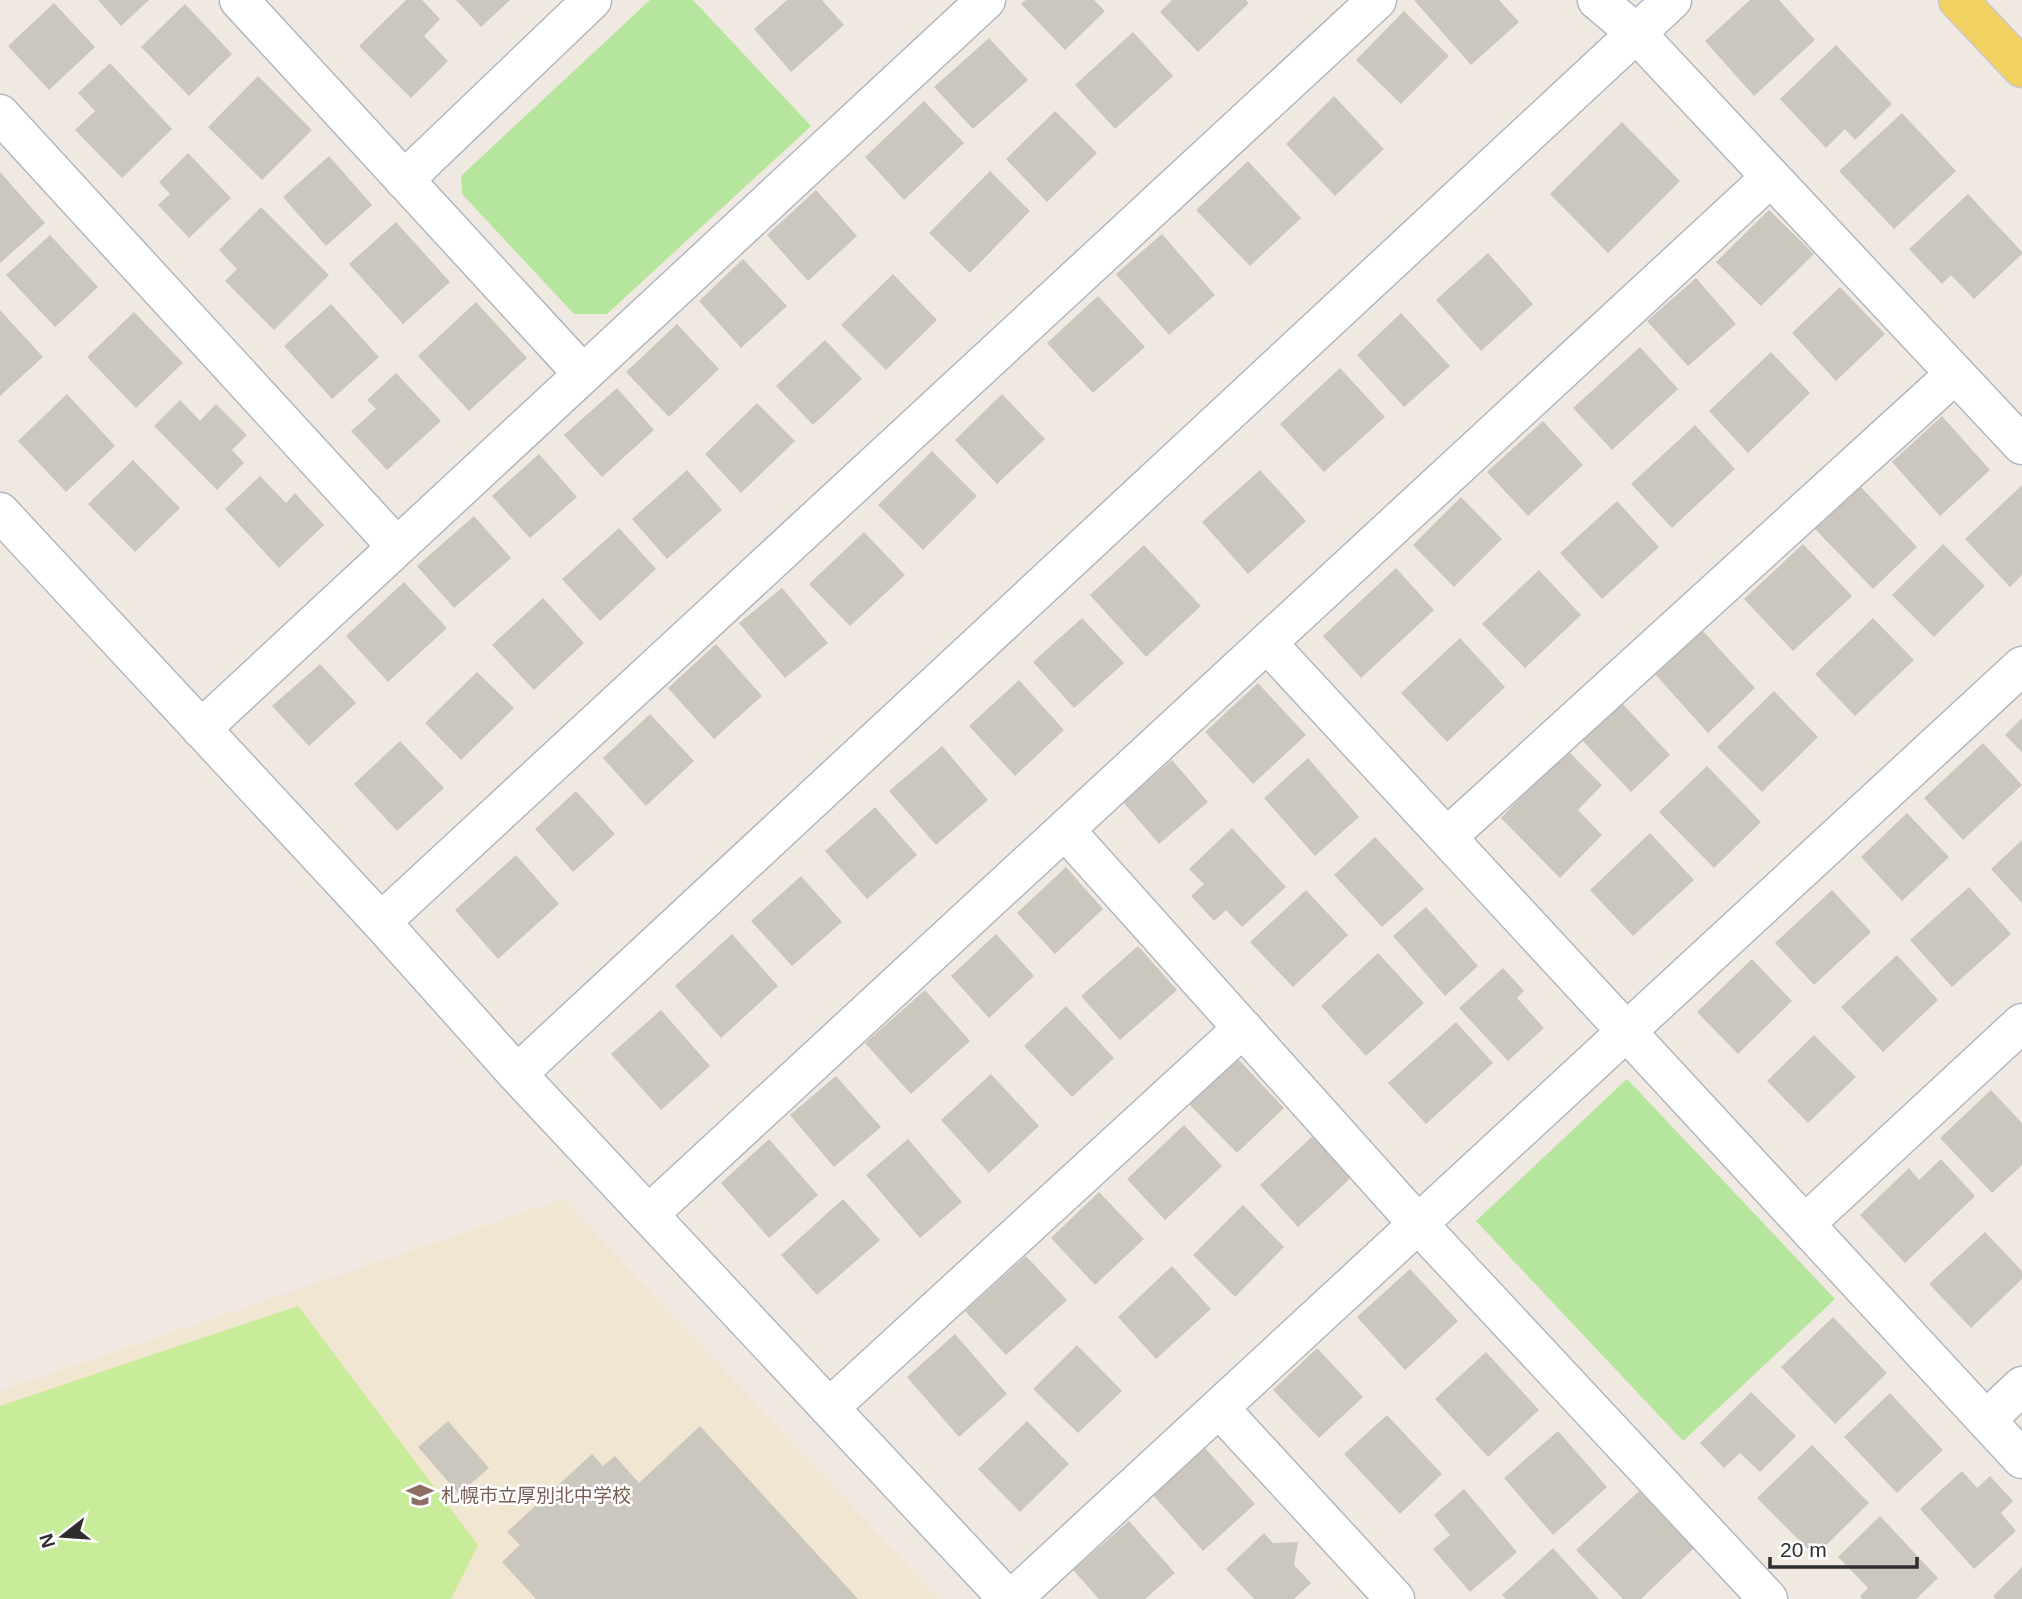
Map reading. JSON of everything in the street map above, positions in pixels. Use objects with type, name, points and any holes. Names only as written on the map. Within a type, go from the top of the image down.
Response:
[{"type":"main road","points":[[1958,0],[2022,68]]},
{"type":"street","points":[[239,0],[583,374]]},
{"type":"street","points":[[404,180],[592,0]]},
{"type":"street","points":[[201,729],[986,0]]},
{"type":"street","points":[[381,922],[1377,0]]},
{"type":"street","points":[[1597,0],[1636,33],[2022,445]]},
{"type":"street","points":[[517,1074],[1672,0]]},
{"type":"street","points":[[0,114],[397,547]]},
{"type":"street","points":[[649,1214],[1771,177]]},
{"type":"street","points":[[1447,837],[1955,374]]},
{"type":"street","points":[[0,512],[381,922],[517,1074],[1010,1599],[2022,666]]},
{"type":"street","points":[[1266,643],[2022,1459]]},
{"type":"street","points":[[1065,830],[1419,1224],[1768,1599]]},
{"type":"street","points":[[1805,1224],[2022,1023]]},
{"type":"street","points":[[829,1408],[1243,1028]]},
{"type":"street","points":[[1986,1420],[2022,1386]]},
{"type":"street","points":[[1219,1408],[1395,1599]]},
{"type":"shaded area","name":"札幌市立厚別北中学校","points":[[563,1199],[939,1599],[0,1599],[0,1391]]},
{"type":"green space","points":[[650,0],[693,0],[811,126],[607,314],[574,314],[462,194],[461,176]]},
{"type":"green space","points":[[1627,1079],[1835,1299],[1683,1441],[1476,1221]]},
{"type":"green space","points":[[298,1306],[478,1545],[451,1599],[0,1599],[0,1406]]},
{"type":"building","points":[[98,0],[149,0],[121,26]]},
{"type":"building","points":[[406,0],[422,0],[440,19],[424,36],[448,61],[411,98],[359,46]]},
{"type":"building","points":[[456,0],[510,0],[481,27]]},
{"type":"building","points":[[787,0],[822,0],[844,25],[791,72],[754,29]]},
{"type":"building","points":[[1026,0],[1094,0],[1105,11],[1065,50],[1021,4]]},
{"type":"building","points":[[1172,0],[1246,0],[1249,3],[1198,52],[1160,12]]},
{"type":"building","points":[[1414,0],[1499,0],[1519,22],[1471,65]]},
{"type":"building","points":[[1750,0],[1779,0],[1815,40],[1754,96],[1705,41]]},
{"type":"building","points":[[54,3],[95,47],[49,90],[8,46]]},
{"type":"building","points":[[185,4],[232,54],[189,96],[141,47]]},
{"type":"building","points":[[1404,11],[1449,56],[1401,104],[1356,60]]},
{"type":"building","points":[[1133,32],[1173,76],[1115,129],[1075,85]]},
{"type":"building","points":[[989,38],[1028,80],[973,129],[934,87]]},
{"type":"building","points":[[1836,45],[1892,104],[1855,140],[1845,129],[1826,148],[1780,99]]},
{"type":"building","points":[[110,63],[172,129],[122,178],[75,130],[95,111],[78,93]]},
{"type":"building","points":[[258,76],[312,130],[262,180],[208,127]]},
{"type":"building","points":[[1334,96],[1384,149],[1335,196],[1286,144]]},
{"type":"building","points":[[924,101],[964,143],[904,200],[865,157]]},
{"type":"building","points":[[1055,111],[1097,153],[1047,202],[1006,159]]},
{"type":"building","points":[[1902,113],[1956,171],[1894,229],[1839,171]]},
{"type":"building","points":[[1622,122],[1680,181],[1608,253],[1550,194]]},
{"type":"building","points":[[188,153],[231,198],[189,238],[158,205],[170,194],[159,182]]},
{"type":"building","points":[[329,156],[372,205],[326,246],[283,197]]},
{"type":"building","points":[[1248,161],[1301,218],[1250,266],[1196,210]]},
{"type":"building","points":[[990,171],[1030,211],[970,273],[929,233]]},
{"type":"building","points":[[0,172],[45,223],[0,263]]},
{"type":"building","points":[[816,190],[857,236],[808,281],[767,235]]},
{"type":"building","points":[[1968,194],[2022,252],[1974,299],[1951,275],[1942,284],[1909,249]]},
{"type":"building","points":[[261,207],[329,275],[274,330],[225,281],[237,269],[219,250]]},
{"type":"building","points":[[1769,210],[1814,254],[1761,306],[1716,262]]},
{"type":"building","points":[[396,222],[450,282],[403,324],[349,264]]},
{"type":"building","points":[[1162,234],[1215,295],[1169,335],[1116,274]]},
{"type":"building","points":[[50,235],[98,287],[55,327],[6,275]]},
{"type":"building","points":[[1488,253],[1533,304],[1481,351],[1436,300]]},
{"type":"building","points":[[743,259],[787,306],[741,348],[699,301]]},
{"type":"building","points":[[893,274],[937,320],[886,370],[841,325]]},
{"type":"building","points":[[1696,278],[1736,324],[1688,366],[1647,321]]},
{"type":"building","points":[[1840,287],[1885,334],[1836,381],[1792,333]]},
{"type":"building","points":[[1098,296],[1145,347],[1093,393],[1047,343]]},
{"type":"building","points":[[476,302],[527,358],[469,411],[418,356]]},
{"type":"building","points":[[331,304],[379,357],[332,399],[284,346]]},
{"type":"building","points":[[0,310],[43,357],[0,396]]},
{"type":"building","points":[[134,312],[183,363],[136,408],[87,357]]},
{"type":"building","points":[[1401,313],[1450,366],[1404,407],[1357,355]]},
{"type":"building","points":[[677,324],[719,369],[669,417],[626,372]]},
{"type":"building","points":[[825,340],[862,379],[813,425],[776,386]]},
{"type":"building","points":[[1640,347],[1678,389],[1612,450],[1573,408]]},
{"type":"building","points":[[1771,352],[1810,393],[1748,453],[1709,411]]},
{"type":"building","points":[[1340,368],[1385,417],[1324,472],[1280,424]]},
{"type":"building","points":[[396,373],[441,421],[387,470],[351,431],[376,409],[367,400]]},
{"type":"building","points":[[617,388],[654,430],[602,477],[564,435]]},
{"type":"building","points":[[67,394],[115,446],[66,492],[18,441]]},
{"type":"building","points":[[1002,394],[1045,439],[997,484],[955,440]]},
{"type":"building","points":[[180,400],[200,421],[216,404],[247,435],[232,450],[244,463],[217,490],[154,426]]},
{"type":"building","points":[[757,403],[795,441],[741,493],[705,454]]},
{"type":"building","points":[[1942,416],[1990,470],[1940,516],[1892,462]]},
{"type":"building","points":[[1543,421],[1583,465],[1528,516],[1487,472]]},
{"type":"building","points":[[1695,425],[1735,469],[1672,528],[1631,484]]},
{"type":"building","points":[[932,451],[977,496],[923,550],[878,505]]},
{"type":"building","points":[[539,454],[577,497],[530,538],[492,496]]},
{"type":"building","points":[[133,460],[180,508],[135,552],[88,504]]},
{"type":"building","points":[[687,470],[722,510],[667,559],[632,519]]},
{"type":"building","points":[[1260,470],[1306,521],[1248,574],[1202,522]]},
{"type":"building","points":[[260,476],[286,503],[295,493],[324,525],[279,568],[225,509]]},
{"type":"building","points":[[2022,485],[2022,575],[2010,587],[1965,539]]},
{"type":"building","points":[[1860,486],[1917,547],[1873,589],[1815,529]]},
{"type":"building","points":[[1461,497],[1502,539],[1454,587],[1413,545]]},
{"type":"building","points":[[1617,501],[1659,547],[1602,599],[1560,553]]},
{"type":"building","points":[[474,516],[511,558],[454,608],[417,566]]},
{"type":"building","points":[[619,528],[656,569],[600,621],[562,579]]},
{"type":"building","points":[[864,532],[905,575],[850,626],[809,584]]},
{"type":"building","points":[[1803,544],[1852,596],[1793,651],[1744,599]]},
{"type":"building","points":[[1943,544],[1985,586],[1934,637],[1892,595]]},
{"type":"building","points":[[1144,545],[1201,606],[1146,657],[1090,595]]},
{"type":"building","points":[[1396,568],[1434,610],[1361,678],[1323,636]]},
{"type":"building","points":[[1539,570],[1581,615],[1525,668],[1482,624]]},
{"type":"building","points":[[404,582],[447,628],[388,682],[346,636]]},
{"type":"building","points":[[782,588],[828,643],[785,678],[739,623]]},
{"type":"building","points":[[543,598],[584,643],[534,690],[492,645]]},
{"type":"building","points":[[1082,618],[1124,663],[1074,708],[1033,662]]},
{"type":"building","points":[[1873,618],[1914,660],[1855,716],[1815,674]]},
{"type":"building","points":[[1702,630],[1755,688],[1708,733],[1654,673]]},
{"type":"building","points":[[1460,638],[1505,687],[1447,742],[1401,693]]},
{"type":"building","points":[[716,644],[762,696],[714,739],[668,688]]},
{"type":"building","points":[[320,664],[356,703],[309,746],[272,706]]},
{"type":"building","points":[[477,672],[514,708],[461,760],[425,723]]},
{"type":"building","points":[[1019,680],[1064,730],[1015,776],[969,726]]},
{"type":"building","points":[[1258,683],[1306,735],[1253,784],[1205,732]]},
{"type":"building","points":[[1774,691],[1818,737],[1762,792],[1717,747]]},
{"type":"building","points":[[1620,701],[1670,755],[1631,792],[1580,738]]},
{"type":"building","points":[[650,714],[694,761],[646,806],[603,758]]},
{"type":"building","points":[[2022,718],[2022,752],[2005,735]]},
{"type":"building","points":[[400,741],[444,788],[397,831],[354,784]]},
{"type":"building","points":[[1983,743],[2022,785],[1963,840],[1924,798]]},
{"type":"building","points":[[942,746],[988,800],[936,845],[889,791]]},
{"type":"building","points":[[1567,750],[1602,785],[1578,810],[1602,835],[1560,878],[1501,818]]},
{"type":"building","points":[[1308,758],[1359,817],[1315,856],[1264,798]]},
{"type":"building","points":[[1172,760],[1208,802],[1159,844],[1123,802]]},
{"type":"building","points":[[1707,766],[1761,822],[1714,868],[1659,812]]},
{"type":"building","points":[[576,791],[615,834],[573,872],[535,829]]},
{"type":"building","points":[[875,807],[917,855],[867,899],[825,851]]},
{"type":"building","points":[[1907,813],[1949,857],[1902,901],[1861,857]]},
{"type":"building","points":[[1232,828],[1286,887],[1242,927],[1226,910],[1214,921],[1191,896],[1204,884],[1189,869]]},
{"type":"building","points":[[1650,833],[1694,880],[1633,936],[1590,890]]},
{"type":"building","points":[[1375,837],[1424,889],[1382,927],[1334,875]]},
{"type":"building","points":[[2022,840],[2022,903],[1991,869]]},
{"type":"building","points":[[516,855],[559,904],[498,959],[455,910]]},
{"type":"building","points":[[1066,867],[1103,909],[1055,954],[1017,913]]},
{"type":"building","points":[[801,876],[842,922],[792,966],[751,921]]},
{"type":"building","points":[[1969,887],[2011,934],[1952,987],[1910,940]]},
{"type":"building","points":[[1306,890],[1348,935],[1293,987],[1250,942]]},
{"type":"building","points":[[1832,890],[1871,932],[1814,985],[1775,943]]},
{"type":"building","points":[[1426,907],[1478,966],[1445,996],[1393,936]]},
{"type":"building","points":[[732,934],[778,986],[721,1038],[675,986]]},
{"type":"building","points":[[996,934],[1034,976],[989,1018],[951,976]]},
{"type":"building","points":[[1138,946],[1177,990],[1120,1040],[1081,996]]},
{"type":"building","points":[[1378,953],[1424,1003],[1366,1056],[1321,1006]]},
{"type":"building","points":[[1897,955],[1938,1000],[1883,1052],[1841,1007]]},
{"type":"building","points":[[1752,959],[1792,1001],[1738,1054],[1697,1012]]},
{"type":"building","points":[[1503,968],[1524,991],[1517,998],[1544,1028],[1508,1061],[1459,1008]]},
{"type":"building","points":[[925,990],[970,1041],[911,1094],[865,1043]]},
{"type":"building","points":[[1066,1006],[1114,1058],[1072,1097],[1024,1046]]},
{"type":"building","points":[[661,1010],[710,1066],[661,1110],[611,1054]]},
{"type":"building","points":[[1456,1022],[1493,1063],[1426,1124],[1388,1083]]},
{"type":"building","points":[[1814,1035],[1856,1077],[1808,1123],[1767,1081]]},
{"type":"building","points":[[1237,1058],[1284,1108],[1237,1153],[1189,1104]]},
{"type":"building","points":[[991,1074],[1039,1126],[989,1173],[941,1120]]},
{"type":"building","points":[[836,1076],[881,1127],[834,1167],[790,1115]]},
{"type":"building","points":[[1991,1090],[2022,1123],[2022,1165],[1992,1193],[1940,1138]]},
{"type":"building","points":[[1184,1125],[1222,1166],[1165,1220],[1127,1179]]},
{"type":"building","points":[[1314,1135],[1352,1177],[1298,1227],[1260,1185]]},
{"type":"building","points":[[769,1139],[818,1195],[769,1238],[721,1183]]},
{"type":"building","points":[[908,1139],[962,1202],[920,1238],[866,1175]]},
{"type":"building","points":[[1941,1159],[1975,1196],[1905,1263],[1860,1215],[1909,1168],[1919,1180]]},
{"type":"building","points":[[1099,1192],[1144,1239],[1095,1285],[1051,1238]]},
{"type":"building","points":[[843,1199],[880,1240],[817,1295],[781,1255]]},
{"type":"building","points":[[1243,1205],[1284,1247],[1235,1297],[1193,1255]]},
{"type":"building","points":[[1985,1232],[2022,1271],[2022,1279],[1971,1328],[1929,1284]]},
{"type":"building","points":[[1026,1256],[1067,1300],[1006,1355],[965,1311]]},
{"type":"building","points":[[1172,1266],[1211,1309],[1156,1359],[1118,1317]]},
{"type":"building","points":[[1410,1269],[1458,1321],[1405,1370],[1357,1317]]},
{"type":"building","points":[[1833,1317],[1887,1373],[1835,1424],[1781,1367]]},
{"type":"building","points":[[955,1334],[1007,1394],[959,1437],[907,1377]]},
{"type":"building","points":[[1077,1345],[1122,1391],[1078,1433],[1033,1389]]},
{"type":"building","points":[[1317,1348],[1363,1397],[1319,1438],[1273,1390]]},
{"type":"building","points":[[1486,1352],[1539,1410],[1488,1457],[1435,1399]]},
{"type":"building","points":[[1751,1392],[1796,1436],[1760,1472],[1740,1453],[1724,1468],[1700,1443]]},
{"type":"building","points":[[1890,1393],[1943,1450],[1897,1493],[1844,1437]]},
{"type":"building","points":[[1387,1415],[1442,1474],[1400,1514],[1344,1454]]},
{"type":"building","points":[[448,1421],[489,1468],[459,1494],[418,1447]]},
{"type":"building","points":[[1027,1421],[1069,1464],[1020,1512],[978,1469]]},
{"type":"building","points":[[700,1426],[858,1599],[536,1599],[502,1562],[520,1545],[507,1532],[592,1454],[603,1466],[615,1456],[639,1483]]},
{"type":"building","points":[[1558,1431],[1607,1487],[1553,1535],[1504,1478]]},
{"type":"building","points":[[1812,1445],[1869,1503],[1815,1556],[1757,1498]]},
{"type":"building","points":[[1205,1448],[1255,1504],[1203,1551],[1153,1495]]},
{"type":"building","points":[[1962,1471],[1977,1488],[1990,1476],[2013,1501],[2001,1513],[2016,1531],[1974,1569],[1920,1509]]},
{"type":"building","points":[[1464,1489],[1517,1552],[1470,1592],[1433,1549],[1450,1535],[1434,1515]]},
{"type":"building","points":[[1639,1491],[1694,1548],[1641,1599],[1623,1599],[1576,1550]]},
{"type":"building","points":[[1880,1516],[1938,1578],[1916,1599],[1862,1599],[1860,1596],[1868,1588],[1838,1557]]},
{"type":"building","points":[[1129,1521],[1175,1573],[1145,1599],[1099,1599],[1073,1570]]},
{"type":"building","points":[[1264,1533],[1273,1543],[1298,1542],[1294,1565],[1311,1583],[1294,1599],[1254,1599],[1226,1569]]},
{"type":"building","points":[[1553,1548],[1599,1599],[1506,1599],[1502,1595]]},
{"type":"building","points":[[2022,1567],[2022,1599],[1996,1599],[1993,1596]]},
{"type":"place","name":"札幌市立厚別北中学校","points":[[420,1495]]}]
